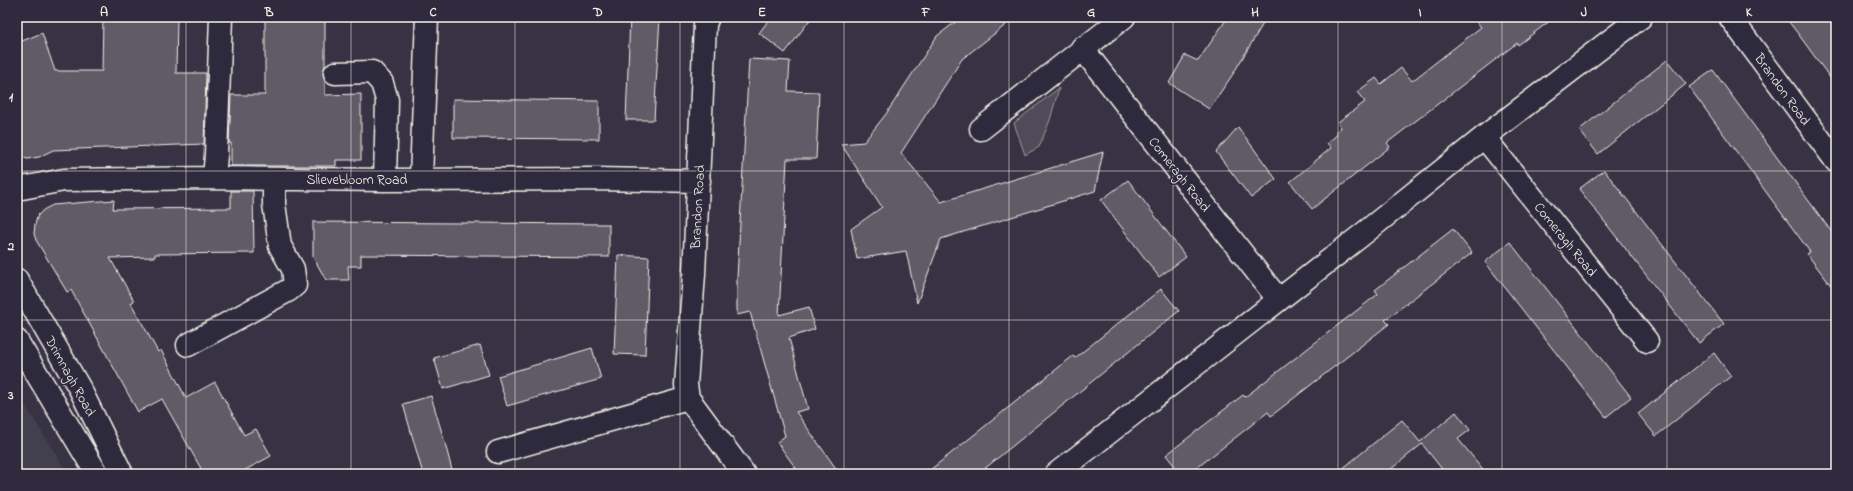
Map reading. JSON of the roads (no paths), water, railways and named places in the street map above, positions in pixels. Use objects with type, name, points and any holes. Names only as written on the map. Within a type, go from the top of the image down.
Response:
[{"type":"street","points":[[214,178],[221,17]]},
{"type":"street","points":[[421,179],[427,17]]},
{"type":"street","name":"Brandon Road","points":[[688,398],[687,371],[705,24],[708,17]]},
{"type":"street","points":[[981,129],[1082,48],[1124,17]]},
{"type":"street","points":[[1061,472],[1484,137],[1641,17]]},
{"type":"street","name":"Brandon Road","points":[[1730,17],[1836,161]]},
{"type":"street","name":"Comeragh Road","points":[[1082,48],[1278,299]]},
{"type":"street","points":[[335,73],[372,72],[382,83],[387,100],[385,180]]},
{"type":"street","name":"Comeragh Road","points":[[1484,137],[1647,340]]},
{"type":"street","name":"Slievebloom Road","points":[[17,189],[64,180],[214,178],[385,180],[698,180]]},
{"type":"street","points":[[188,345],[289,290],[295,285],[293,269],[280,246],[274,204],[274,178]]},
{"type":"street","name":"Drimnagh Road","points":[[17,280],[80,389],[122,474]]},
{"type":"street","name":"Drimnagh Road","points":[[17,341],[97,474]]},
{"type":"street","points":[[498,452],[688,398],[744,474]]}]
